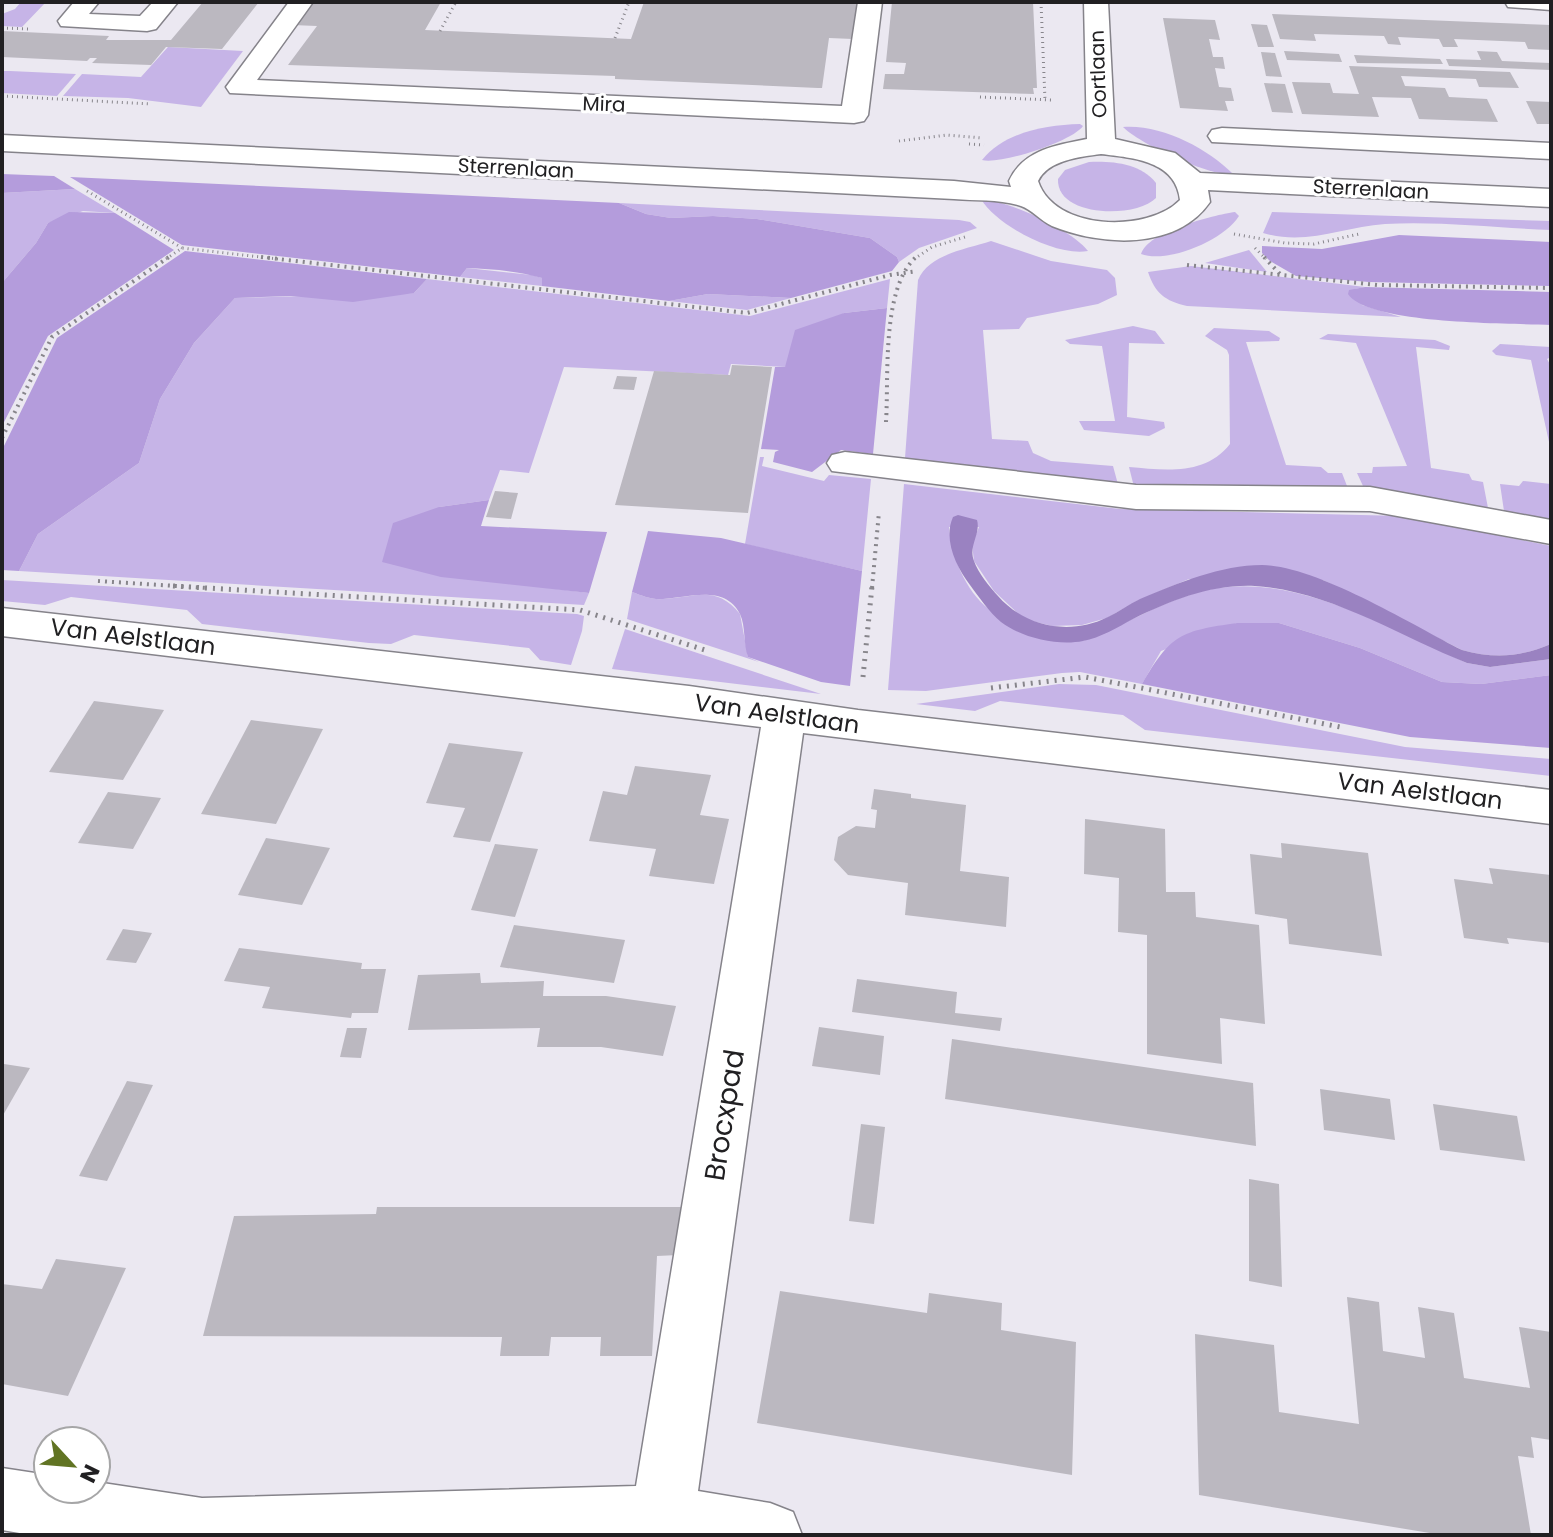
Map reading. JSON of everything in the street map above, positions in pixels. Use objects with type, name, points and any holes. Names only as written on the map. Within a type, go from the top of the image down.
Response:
[{"type":"street","points":[[87,2],[70,21],[147,24],[166,2]]},
{"type":"street","name":"Mira","points":[[301,2],[239,87],[854,115],[870,2]]},
{"type":"street","name":"Oortlaan","points":[[1096,2],[1101,146]]},
{"type":"street","points":[[1517,2],[1551,3]]},
{"type":"street","name":"Sterrenlaan","points":[[2,129],[1029,185]]},
{"type":"street","name":"Sterrenlaan","points":[[1222,136],[1551,151]]},
{"type":"street","name":"Sterrenlaan","points":[[2,143],[954,190],[1029,185]]},
{"type":"street","points":[[1101,146],[1124,148],[1156,157],[1182,170],[1193,192],[1188,211],[1171,222],[1146,229],[1116,231],[1064,220],[1044,210],[1029,185],[1037,161],[1054,153],[1101,146]]},
{"type":"street","name":"Sterrenlaan","points":[[1193,192],[1551,198]]},
{"type":"street","name":"Sterrenlaan","points":[[1193,192],[1551,214]]},
{"type":"street","points":[[1116,231],[1126,261]]},
{"type":"street","points":[[845,463],[1136,497],[1370,499],[1551,532]]},
{"type":"street","name":"Van Aelstlaan","points":[[2,622],[1551,807]]},
{"type":"street","name":"Brocxpad","points":[[663,1517],[784,714]]},
{"type":"street","points":[[2,1499],[201,1532],[663,1517],[770,1535]]},
{"type":"path","points":[[440,31],[456,2]]},
{"type":"path","points":[[615,38],[629,2]]},
{"type":"path","points":[[1041,2],[1045,100]]},
{"type":"path","points":[[2,96],[152,104]]},
{"type":"path","points":[[980,97],[1057,100]]},
{"type":"path","points":[[890,142],[947,135],[982,138]]},
{"type":"path","points":[[82,188],[182,248],[747,313],[890,275],[917,271]]},
{"type":"path","points":[[2,438],[52,337],[182,248]]},
{"type":"path","points":[[1255,248],[1266,263],[1282,276]]},
{"type":"path","points":[[1182,264],[1377,285],[1551,288]]},
{"type":"path","points":[[96,581],[580,610],[717,654]]},
{"type":"path","points":[[991,688],[1085,677],[1342,728]]},
{"type":"shaded area","points":[[21,2],[46,2],[22,27],[2,26],[2,14],[15,9]]},
{"type":"shaded area","points":[[168,47],[243,51],[201,107],[128,98],[63,96],[82,74],[141,77]]},
{"type":"shaded area","points":[[2,71],[76,74],[57,96],[2,93]]},
{"type":"shaded area","points":[[1083,126],[1077,132],[1036,150],[1004,159],[982,160],[1002,143],[1026,132]]},
{"type":"shaded area","points":[[1123,127],[1153,129],[1168,134],[1210,155],[1233,174],[1222,174],[1176,158]]},
{"type":"shaded area","points":[[1089,162],[1116,163],[1142,171],[1156,183],[1156,198],[1146,205],[1115,211],[1098,211],[1070,201],[1061,192],[1058,179],[1065,170]]},
{"type":"shaded area","points":[[2,174],[54,176],[75,189],[2,193]]},
{"type":"shaded area","points":[[70,177],[619,203],[646,214],[671,218],[713,216],[757,219],[870,238],[897,257],[899,262],[892,271],[791,298],[708,294],[669,301],[542,286],[542,278],[505,271],[467,268],[460,277],[182,245]]},
{"type":"shaded area","points":[[75,189],[115,213],[83,211],[48,223],[36,243],[2,283],[2,193]]},
{"type":"shaded area","points":[[981,199],[1039,218],[1068,234],[1088,251],[1060,249],[1029,237],[1000,219]]},
{"type":"shaded area","points":[[619,203],[959,220],[970,222],[977,228],[919,248],[899,262],[897,257],[870,238],[757,219],[713,216],[671,218],[646,214]]},
{"type":"shaded area","points":[[69,212],[115,213],[174,250],[48,336],[2,426],[2,283],[36,243],[48,223]]},
{"type":"shaded area","points":[[1235,212],[1239,216],[1232,225],[1194,248],[1166,256],[1141,254],[1146,246],[1168,232]]},
{"type":"shaded area","points":[[1272,212],[1551,221],[1551,230],[1406,223],[1294,238],[1263,233]]},
{"type":"shaded area","points":[[1399,235],[1551,242],[1551,286],[1369,282],[1296,276],[1262,253],[1262,246],[1322,249]]},
{"type":"shaded area","points":[[991,241],[1051,261],[1107,270],[1115,278],[1117,295],[1098,304],[1027,318],[1019,329],[983,330],[992,439],[1028,441],[1033,453],[1051,461],[1113,466],[1119,488],[905,458],[918,280],[923,271],[940,258]]},
{"type":"shaded area","points":[[1249,250],[1267,272],[1205,263]]},
{"type":"shaded area","points":[[185,251],[427,279],[414,293],[353,302],[291,296],[235,298],[194,343],[160,399],[139,463],[38,534],[19,571],[2,570],[2,450],[57,338]]},
{"type":"shaded area","points":[[1191,266],[1365,287],[1355,289],[1362,305],[1401,317],[1187,306],[1162,295],[1148,272]]},
{"type":"shaded area","points":[[467,268],[532,275],[542,278],[542,286],[460,277]]},
{"type":"shaded area","points":[[427,279],[750,316],[890,279],[887,308],[844,313],[785,367],[731,364],[728,375],[564,367],[529,473],[500,470],[489,500],[439,507],[517,584],[589,593],[584,605],[19,571],[38,534],[139,463],[160,399],[194,343],[235,298],[414,293]]},
{"type":"shaded area","points":[[1365,287],[1551,292],[1551,325],[1442,320],[1383,312],[1361,304],[1348,294],[1349,290]]},
{"type":"shaded area","points":[[708,294],[791,298],[747,310],[669,301]]},
{"type":"shaded area","points":[[887,308],[873,454],[841,450],[812,472],[773,462],[775,452],[779,450],[761,449],[775,367],[785,367],[795,330],[844,313]]},
{"type":"shaded area","points":[[1133,326],[1155,331],[1165,344],[1129,343],[1127,417],[1164,422],[1165,428],[1149,436],[1084,430],[1079,421],[1115,421],[1102,346],[1070,344],[1065,340]]},
{"type":"shaded area","points":[[1214,328],[1269,331],[1280,338],[1279,341],[1246,342],[1286,465],[1321,467],[1328,473],[1342,473],[1347,486],[1134,487],[1129,467],[1184,469],[1209,462],[1230,444],[1229,355],[1227,350],[1205,336]]},
{"type":"shaded area","points":[[1328,334],[1435,340],[1450,346],[1449,350],[1416,347],[1431,468],[1469,474],[1472,480],[1483,482],[1488,508],[1363,486],[1357,473],[1372,473],[1373,467],[1407,466],[1356,343],[1319,339]]},
{"type":"shaded area","points":[[1500,344],[1551,347],[1551,357],[1547,359],[1551,366],[1551,451],[1531,360],[1496,355],[1492,351]]},
{"type":"shaded area","points":[[760,457],[764,457],[762,466],[824,481],[829,475],[871,479],[862,571],[745,544]]},
{"type":"shaded area","points":[[1523,481],[1551,484],[1551,519],[1504,511],[1500,484],[1519,486]]},
{"type":"shaded area","points":[[904,484],[1120,509],[1401,516],[1551,546],[1551,644],[1518,654],[1485,655],[1462,650],[1323,580],[1189,579],[1137,601],[1107,618],[1082,625],[1052,626],[1024,619],[994,591],[974,561],[972,544],[979,527],[949,527],[953,549],[966,582],[989,609],[1083,641],[1195,593],[1230,587],[1265,587],[1335,604],[1467,663],[1490,667],[1551,659],[1551,675],[1481,684],[1442,682],[1360,648],[1279,623],[1237,623],[1161,651],[1142,684],[1080,672],[926,691],[888,690]]},
{"type":"shaded area","points":[[489,500],[481,526],[607,532],[589,593],[441,577],[382,562],[393,523],[439,507]]},
{"type":"shaded area","points":[[958,515],[977,520],[974,561],[991,588],[1021,615],[1049,625],[1064,627],[1093,623],[1184,581],[1231,568],[1262,565],[1284,568],[1336,585],[1462,650],[1485,655],[1507,655],[1529,652],[1551,644],[1551,659],[1490,667],[1467,663],[1337,605],[1310,596],[1255,586],[1223,588],[1192,595],[1089,640],[1063,642],[1040,639],[1001,622],[965,578],[956,561],[949,534],[953,517]]},
{"type":"shaded area","points":[[648,531],[721,538],[862,571],[850,686],[821,682],[748,657],[740,614],[725,599],[705,595],[655,599],[632,592]]},
{"type":"shaded area","points":[[2,580],[584,616],[571,665],[540,660],[529,648],[414,635],[391,644],[369,643],[202,624],[187,610],[71,597],[45,605],[2,601]]},
{"type":"shaded area","points":[[632,592],[655,599],[704,595],[722,599],[740,614],[748,657],[759,662],[627,619]]},
{"type":"shaded area","points":[[1237,623],[1279,623],[1360,648],[1442,682],[1481,684],[1551,675],[1551,748],[1410,737],[1142,684],[1161,654],[1179,638],[1203,629]]},
{"type":"shaded area","points":[[625,629],[821,694],[612,669]]},
{"type":"shaded area","points":[[1059,684],[1096,685],[1405,747],[1551,759],[1551,776],[1145,730],[1123,715],[1000,701],[975,711],[916,704]]},
{"type":"building","points":[[203,2],[259,2],[222,49],[166,47],[151,65],[92,63],[97,58],[87,61],[2,57],[2,31],[109,36],[106,40],[171,40]]},
{"type":"building","points":[[309,2],[441,2],[425,30],[631,39],[644,2],[858,2],[853,39],[829,38],[822,88],[818,88],[615,79],[615,76],[288,65],[317,26],[292,25]]},
{"type":"building","points":[[892,2],[1033,2],[1037,88],[1033,88],[1034,94],[883,89],[885,74],[904,74],[906,63],[886,62]]},
{"type":"building","points":[[1272,14],[1551,25],[1551,50],[1528,49],[1525,42],[1454,39],[1458,47],[1443,47],[1439,39],[1398,37],[1401,45],[1388,44],[1384,36],[1314,34],[1316,41],[1280,39]]},
{"type":"building","points":[[1163,18],[1215,20],[1220,40],[1209,39],[1213,57],[1223,57],[1225,69],[1215,68],[1219,87],[1231,88],[1234,101],[1225,101],[1228,111],[1180,108]]},
{"type":"building","points":[[1251,24],[1267,25],[1274,47],[1258,47]]},
{"type":"building","points":[[1284,51],[1339,54],[1342,62],[1287,60]]},
{"type":"building","points":[[1477,51],[1497,52],[1502,61],[1551,63],[1551,70],[1449,66],[1446,59],[1481,60]]},
{"type":"building","points":[[1261,52],[1275,53],[1282,77],[1266,76]]},
{"type":"building","points":[[1354,55],[1440,59],[1443,64],[1357,63]]},
{"type":"building","points":[[1349,66],[1510,72],[1519,88],[1479,87],[1476,79],[1401,76],[1405,86],[1445,88],[1449,97],[1487,99],[1498,122],[1419,119],[1411,98],[1372,97],[1379,117],[1302,114],[1292,82],[1330,83],[1333,93],[1359,94]]},
{"type":"building","points":[[1264,83],[1285,84],[1293,113],[1272,112]]},
{"type":"building","points":[[1526,101],[1551,102],[1551,124],[1537,124]]},
{"type":"building","points":[[732,365],[772,367],[748,513],[615,505],[654,371],[730,375]]},
{"type":"building","points":[[617,376],[637,377],[634,390],[613,389]]},
{"type":"building","points":[[495,491],[518,493],[511,519],[486,517]]},
{"type":"building","points":[[94,701],[164,710],[123,780],[49,772]]},
{"type":"building","points":[[251,720],[323,729],[276,824],[201,814]]},
{"type":"building","points":[[449,743],[523,752],[490,842],[453,837],[465,808],[426,803]]},
{"type":"building","points":[[635,766],[711,775],[700,815],[729,819],[714,884],[649,876],[656,849],[589,841],[603,791],[627,795]]},
{"type":"building","points":[[874,789],[911,794],[911,798],[966,805],[960,871],[1009,877],[1006,927],[905,915],[908,883],[848,875],[834,860],[838,837],[856,826],[875,828],[877,810],[871,809]]},
{"type":"building","points":[[108,792],[161,798],[133,849],[78,843]]},
{"type":"building","points":[[1085,819],[1165,829],[1166,892],[1195,892],[1196,917],[1259,925],[1265,1024],[1220,1018],[1222,1064],[1147,1054],[1147,935],[1118,932],[1119,878],[1084,874]]},
{"type":"building","points":[[266,838],[330,848],[302,905],[238,895]]},
{"type":"building","points":[[1281,843],[1368,853],[1382,956],[1289,944],[1287,919],[1255,914],[1250,854],[1282,858]]},
{"type":"building","points":[[495,844],[538,849],[515,917],[471,910]]},
{"type":"building","points":[[1489,868],[1551,875],[1551,943],[1507,938],[1509,944],[1464,938],[1454,879],[1493,884]]},
{"type":"building","points":[[514,925],[625,940],[614,983],[500,967]]},
{"type":"building","points":[[123,929],[152,933],[136,963],[106,960]]},
{"type":"building","points":[[239,948],[362,963],[361,969],[386,969],[378,1013],[352,1013],[351,1018],[262,1008],[270,987],[224,981]]},
{"type":"building","points":[[480,973],[481,983],[544,981],[543,996],[606,996],[676,1006],[663,1056],[601,1047],[537,1047],[540,1028],[408,1030],[418,975]]},
{"type":"building","points":[[857,979],[957,992],[955,1013],[1002,1018],[1000,1031],[852,1012]]},
{"type":"building","points":[[819,1027],[884,1036],[880,1075],[812,1066]]},
{"type":"building","points":[[347,1028],[367,1028],[361,1058],[340,1057]]},
{"type":"building","points":[[952,1039],[1253,1083],[1256,1146],[945,1099]]},
{"type":"building","points":[[4,1064],[30,1068],[2,1117],[2,1067]]},
{"type":"building","points":[[127,1081],[153,1085],[107,1181],[79,1176]]},
{"type":"building","points":[[1320,1089],[1390,1099],[1395,1140],[1324,1130]]},
{"type":"building","points":[[1433,1104],[1517,1116],[1525,1161],[1440,1150]]},
{"type":"building","points":[[861,1124],[885,1127],[874,1224],[849,1221]]},
{"type":"building","points":[[1249,1179],[1279,1184],[1282,1287],[1249,1281]]},
{"type":"building","points":[[377,1207],[683,1207],[678,1255],[657,1256],[652,1356],[600,1356],[601,1337],[551,1337],[549,1356],[500,1356],[502,1337],[203,1336],[234,1216],[376,1214]]},
{"type":"building","points":[[56,1259],[126,1268],[68,1396],[2,1384],[2,1284],[42,1289]]},
{"type":"building","points":[[780,1291],[927,1313],[929,1293],[1002,1303],[1001,1330],[1076,1342],[1072,1475],[757,1423]]},
{"type":"building","points":[[1347,1297],[1379,1302],[1383,1351],[1425,1358],[1418,1307],[1454,1313],[1464,1378],[1530,1388],[1519,1327],[1551,1332],[1551,1440],[1531,1437],[1534,1458],[1518,1456],[1531,1535],[1442,1535],[1199,1495],[1195,1334],[1274,1345],[1279,1412],[1359,1424]]}]
